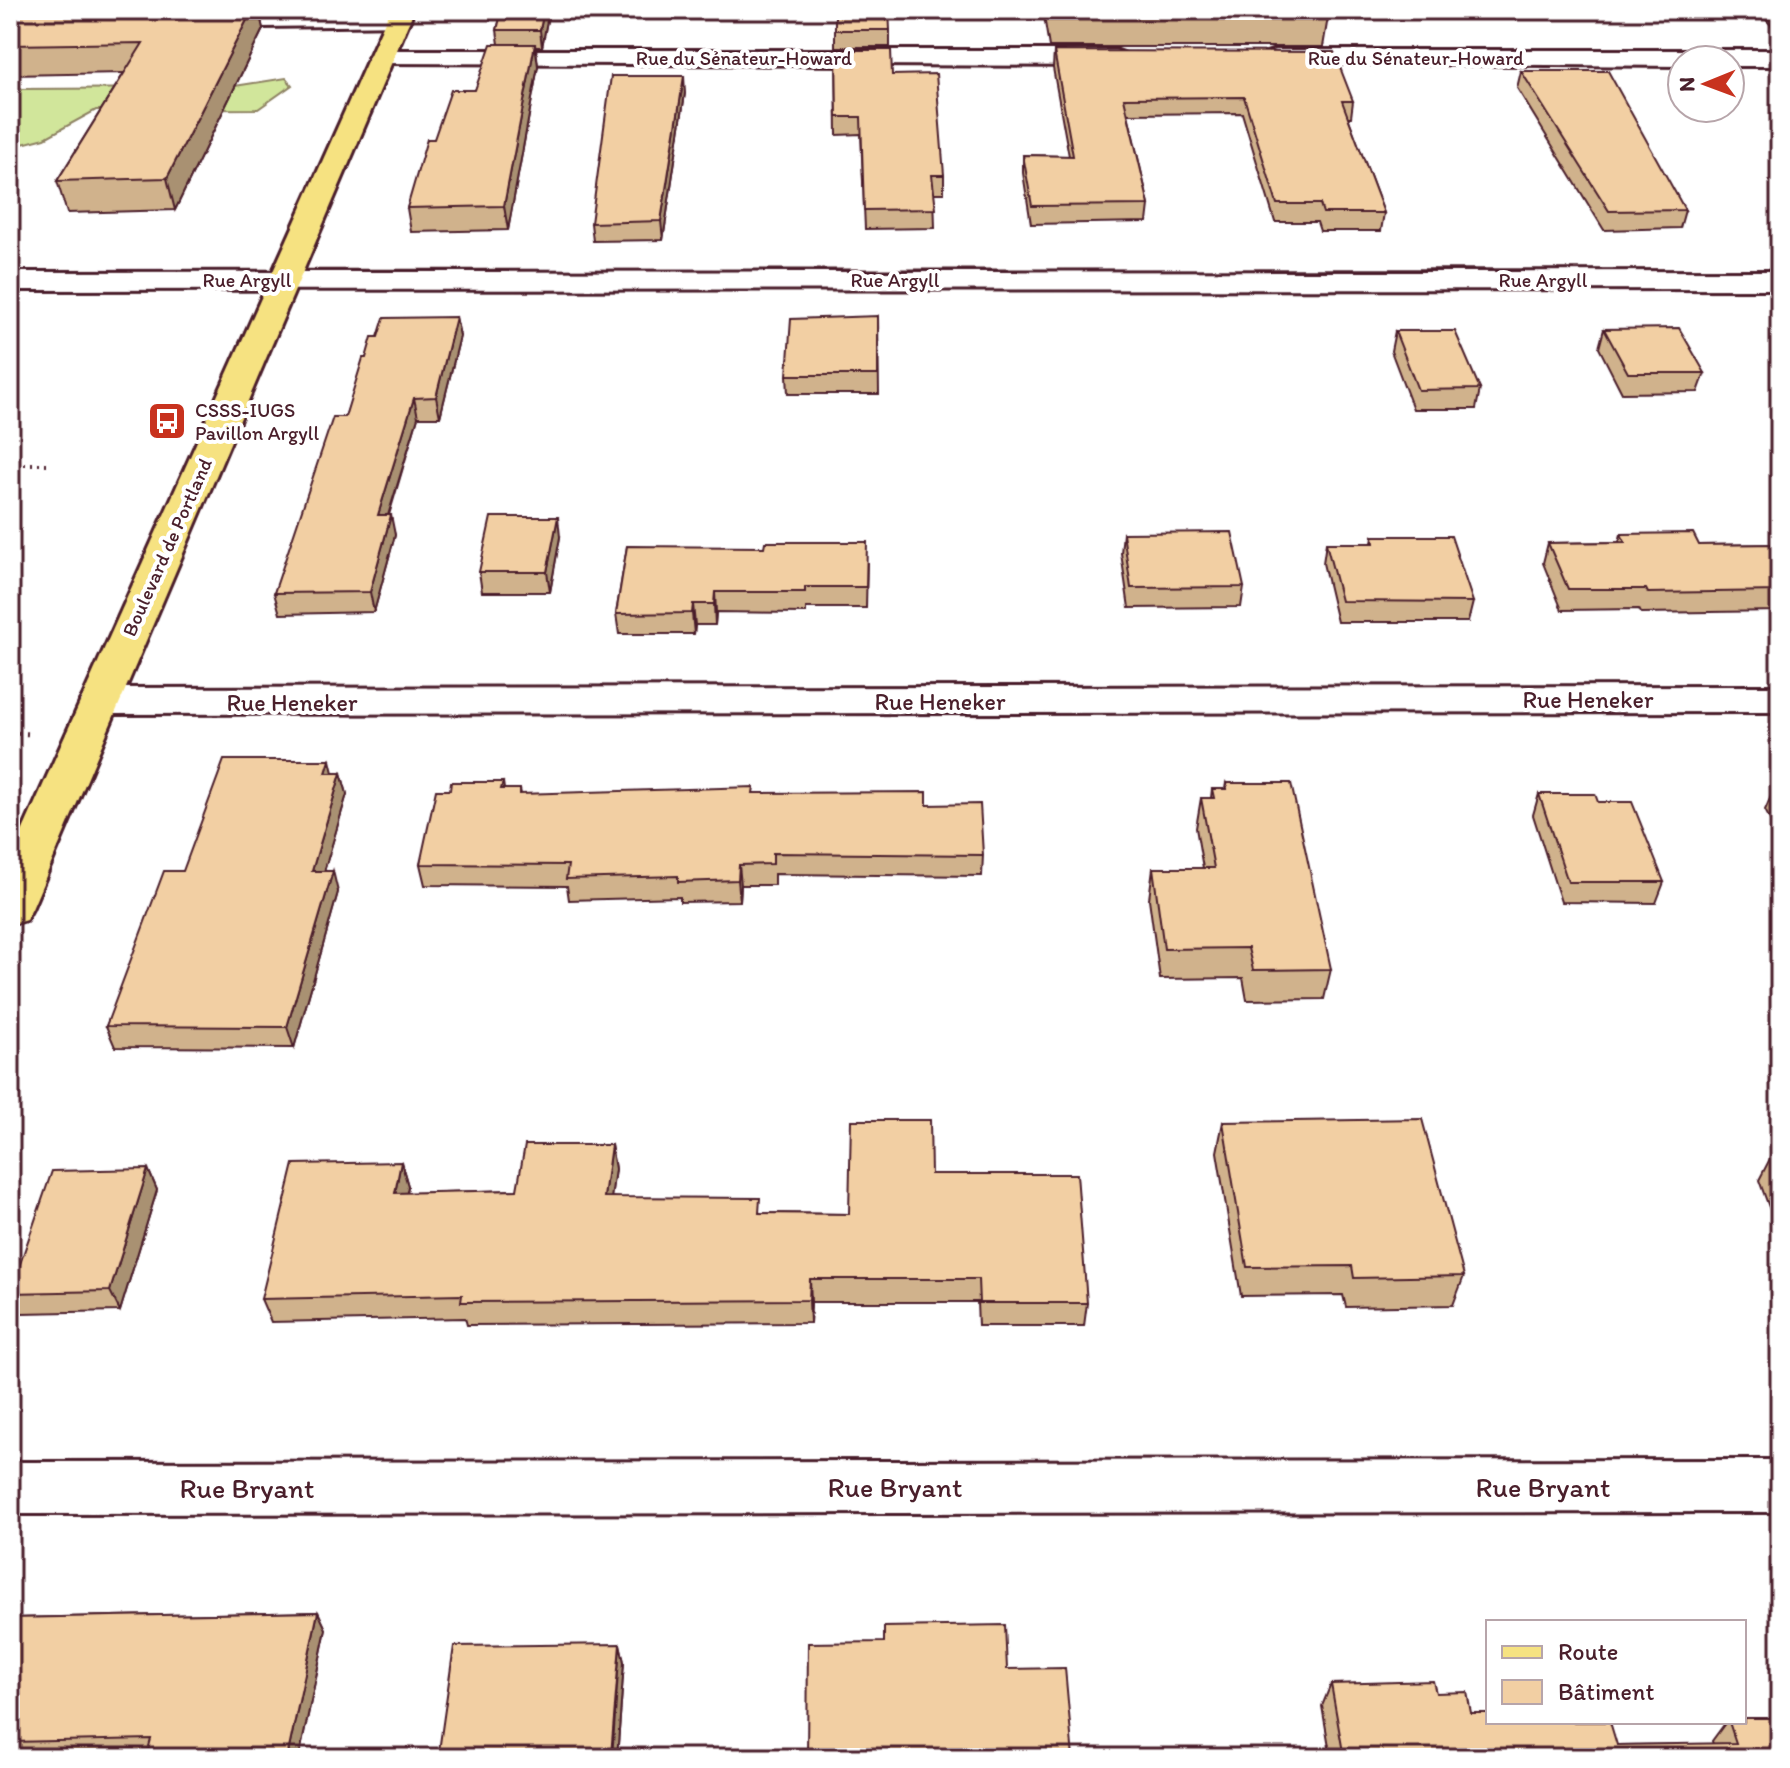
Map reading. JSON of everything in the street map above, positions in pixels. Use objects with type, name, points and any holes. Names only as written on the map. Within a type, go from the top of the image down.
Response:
[{"type":"main road","name":"Boulevard de Portland","points":[[10,909],[400,15]]},
{"type":"street","points":[[170,21],[400,15]]},
{"type":"street","name":"Rue du Sénateur-Howard","points":[[381,58],[1148,58]]},
{"type":"street","name":"Rue du Sénateur-Howard","points":[[1242,58],[1780,58]]},
{"type":"street","name":"Rue Argyll","points":[[10,281],[1780,280]]},
{"type":"street","name":"Rue Heneker","points":[[100,701],[1780,699]]},
{"type":"street","name":"Rue Bryant","points":[[10,1488],[1780,1486]]},
{"type":"path","points":[[10,464],[48,464]]},
{"type":"green space","points":[[286,78],[292,85],[258,109],[96,110],[45,138],[18,145],[10,157],[10,89],[222,88]]},
{"type":"building","points":[[10,10],[252,10],[167,178],[57,181],[143,43],[10,45]]},
{"type":"building","points":[[502,10],[544,10],[540,30],[497,30]]},
{"type":"building","points":[[835,10],[889,10],[890,30],[835,30]]},
{"type":"building","points":[[1050,10],[1325,10],[1328,17],[1051,17]]},
{"type":"building","points":[[491,44],[535,44],[504,206],[407,208],[427,139],[434,139],[451,90],[475,90]]},
{"type":"building","points":[[836,50],[891,50],[892,75],[936,74],[944,175],[932,175],[936,209],[864,210],[861,117],[837,117]]},
{"type":"building","points":[[1054,51],[1334,52],[1353,101],[1342,101],[1384,213],[1323,213],[1320,204],[1277,204],[1244,97],[1124,98],[1149,205],[1032,206],[1023,155],[1073,156]]},
{"type":"building","points":[[1521,71],[1608,71],[1685,210],[1609,211]]},
{"type":"building","points":[[611,76],[684,76],[661,221],[591,223]]},
{"type":"building","points":[[878,316],[878,375],[787,375],[791,319]]},
{"type":"building","points":[[456,317],[436,397],[414,398],[378,515],[391,515],[370,592],[274,593],[333,417],[345,417],[363,358],[366,358],[372,337],[378,337],[384,318]]},
{"type":"building","points":[[1679,328],[1705,373],[1628,373],[1604,329]]},
{"type":"building","points":[[1395,331],[1455,331],[1480,389],[1418,390]]},
{"type":"building","points":[[491,517],[558,517],[547,572],[479,572]]},
{"type":"building","points":[[1232,532],[1244,587],[1131,588],[1123,533]]},
{"type":"building","points":[[1693,533],[1699,545],[1780,544],[1780,591],[1648,593],[1646,589],[1568,589],[1548,543],[1625,542],[1621,534]]},
{"type":"building","points":[[1373,536],[1451,536],[1473,602],[1341,601],[1326,543],[1374,543]]},
{"type":"building","points":[[765,542],[867,542],[866,587],[805,587],[805,592],[715,592],[714,604],[693,604],[692,613],[616,614],[627,546],[764,547]]},
{"type":"building","points":[[224,760],[330,760],[326,773],[341,773],[312,871],[333,871],[287,1027],[106,1026],[164,871],[183,871]]},
{"type":"building","points":[[451,782],[503,782],[501,789],[520,789],[520,794],[754,787],[753,793],[927,792],[927,805],[980,804],[983,855],[773,853],[773,864],[739,865],[738,880],[678,882],[678,876],[566,879],[568,865],[420,864],[436,790],[450,790]]},
{"type":"building","points":[[1226,783],[1291,783],[1331,969],[1253,970],[1248,948],[1164,949],[1153,868],[1214,868],[1201,798],[1214,798],[1212,789],[1227,789]]},
{"type":"building","points":[[1539,794],[1595,794],[1598,802],[1632,802],[1664,882],[1568,882]]},
{"type":"building","points":[[1422,1119],[1464,1276],[1354,1278],[1352,1266],[1247,1267],[1223,1122]]},
{"type":"building","points":[[851,1120],[930,1120],[931,1174],[1077,1174],[1087,1303],[979,1303],[978,1279],[810,1279],[809,1300],[461,1302],[462,1295],[261,1299],[294,1164],[401,1162],[395,1193],[517,1190],[525,1145],[611,1145],[604,1197],[760,1198],[759,1213],[849,1214]]},
{"type":"building","points":[[1773,1153],[1780,1153],[1780,1171]]},
{"type":"building","points":[[148,1169],[110,1291],[10,1293],[52,1171]]},
{"type":"building","points":[[318,1612],[287,1758],[146,1758],[151,1739],[10,1742],[10,1618]]},
{"type":"building","points":[[1005,1625],[1007,1669],[1065,1668],[1073,1758],[807,1758],[808,1643],[884,1642],[884,1627]]},
{"type":"building","points":[[620,1644],[611,1755],[582,1758],[438,1758],[454,1646]]},
{"type":"building","points":[[1433,1681],[1436,1693],[1467,1692],[1471,1713],[1486,1713],[1486,1724],[1611,1724],[1617,1745],[1736,1743],[1730,1724],[1746,1724],[1746,1718],[1780,1718],[1780,1758],[1344,1758],[1331,1684]]},
{"type":"place","name":"CSSS-IUGS Pavillon Argyll","points":[[167,421]]}]
